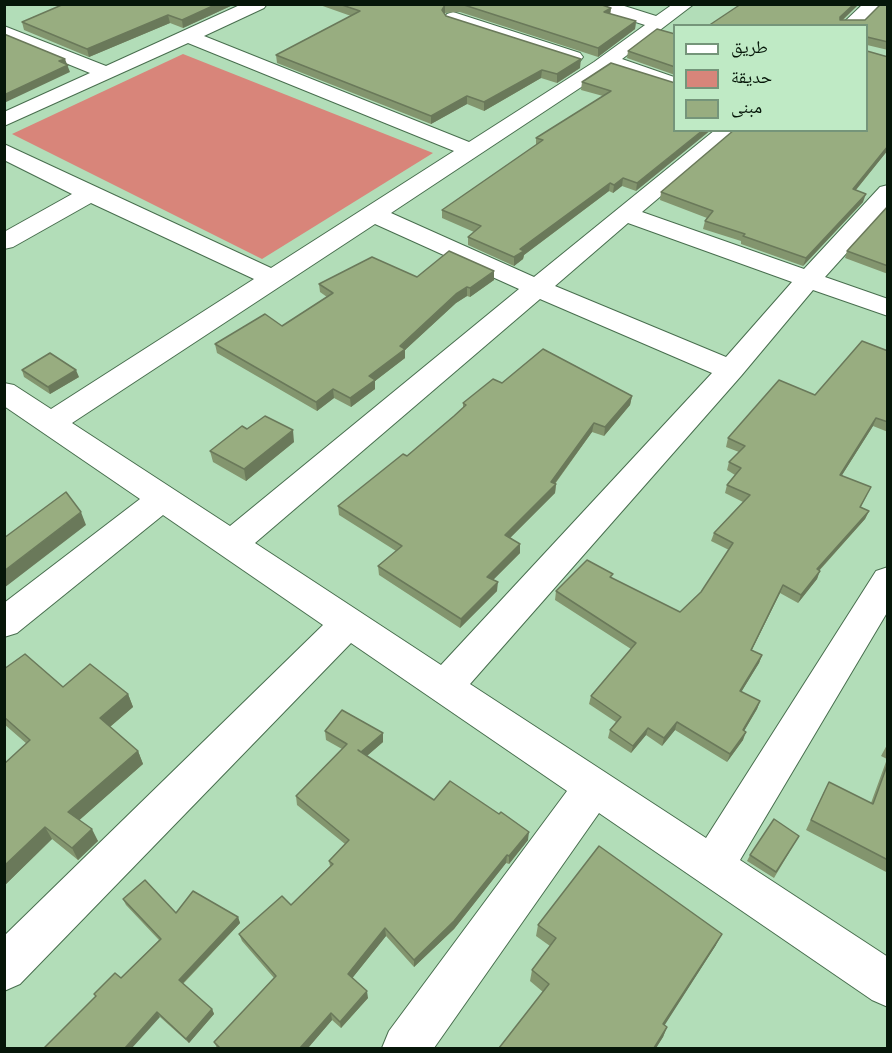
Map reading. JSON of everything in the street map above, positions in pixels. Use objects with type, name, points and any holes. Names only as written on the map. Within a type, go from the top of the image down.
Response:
[{"type":"street","points":[[4,120],[258,4]]},
{"type":"street","points":[[598,4],[658,23]]},
{"type":"street","points":[[51,423],[604,64],[685,4]]},
{"type":"street","points":[[851,24],[874,4]]},
{"type":"street","points":[[453,18],[673,82]]},
{"type":"street","points":[[4,30],[25,21]]},
{"type":"street","points":[[4,30],[106,73]]},
{"type":"street","points":[[187,36],[471,150]]},
{"type":"street","points":[[231,544],[625,214],[727,132]]},
{"type":"street","points":[[4,151],[90,194],[274,279]]},
{"type":"street","points":[[444,687],[888,192]]},
{"type":"street","points":[[4,242],[90,194]]},
{"type":"street","points":[[375,214],[537,288],[730,370]]},
{"type":"street","points":[[625,214],[888,308]]},
{"type":"street","points":[[4,392],[888,984]]},
{"type":"street","points":[[4,623],[163,498]]},
{"type":"street","points":[[712,867],[888,580]]},
{"type":"street","points":[[4,968],[349,622]]},
{"type":"street","points":[[406,1048],[594,788]]},
{"type":"green space","points":[[183,54],[433,153],[262,259],[12,134]]},
{"type":"building","points":[[64,4],[217,4],[182,20],[168,15],[87,49],[22,22]]},
{"type":"building","points":[[339,4],[451,4],[445,5],[442,10],[446,16],[581,59],[557,74],[542,70],[484,102],[467,96],[431,116],[276,55],[360,11]]},
{"type":"building","points":[[461,4],[599,4],[611,8],[604,12],[636,21],[598,48]]},
{"type":"building","points":[[741,4],[854,4],[840,17],[840,20],[865,20],[881,4],[888,4],[888,42],[868,37],[868,24],[711,24]]},
{"type":"building","points":[[657,29],[673,33],[673,66],[628,51]]},
{"type":"building","points":[[4,34],[65,59],[59,61],[68,65],[4,95]]},
{"type":"building","points":[[868,51],[888,57],[888,146],[853,189],[866,194],[806,258],[705,221],[713,211],[661,192],[732,132],[868,132]]},
{"type":"building","points":[[611,63],[673,82],[673,132],[701,132],[637,183],[623,178],[614,185],[610,183],[520,249],[524,251],[514,257],[468,237],[481,226],[442,210],[543,140],[536,138],[611,91],[582,82]]},
{"type":"building","points":[[888,206],[888,266],[847,251]]},
{"type":"building","points":[[449,251],[494,271],[470,288],[467,287],[456,294],[400,346],[405,349],[369,376],[375,380],[350,398],[333,389],[316,402],[215,344],[265,314],[282,326],[333,293],[319,284],[372,257],[417,277]]},
{"type":"building","points":[[862,341],[888,351],[888,422],[876,418],[840,475],[871,487],[860,507],[869,511],[817,569],[820,571],[801,595],[783,585],[751,650],[762,655],[740,691],[760,701],[743,730],[746,732],[730,754],[677,722],[664,738],[648,728],[633,746],[610,730],[621,717],[591,696],[636,643],[556,591],[587,560],[613,574],[610,577],[680,612],[701,592],[733,543],[714,533],[750,495],[727,485],[741,468],[729,462],[745,446],[728,438],[779,380],[815,395]]},
{"type":"building","points":[[543,349],[632,396],[605,427],[594,423],[551,482],[556,484],[505,535],[520,544],[487,577],[498,582],[461,619],[378,566],[402,546],[338,506],[403,454],[407,456],[466,405],[463,403],[493,379],[502,383]]},
{"type":"building","points":[[50,353],[76,370],[48,387],[22,370]]},
{"type":"building","points":[[265,416],[293,430],[244,469],[210,451],[242,426],[247,429]]},
{"type":"building","points":[[66,492],[81,512],[4,571],[4,538]]},
{"type":"building","points":[[25,654],[63,687],[90,664],[128,694],[100,718],[138,751],[68,812],[92,829],[72,848],[45,827],[4,866],[4,764],[30,740],[4,717],[4,669]]},
{"type":"building","points":[[342,710],[383,733],[361,752],[434,800],[450,781],[529,832],[509,856],[507,855],[454,921],[414,960],[385,928],[348,974],[367,991],[340,1022],[331,1013],[300,1048],[220,1048],[214,1042],[276,976],[239,934],[282,896],[291,905],[333,864],[329,861],[349,840],[296,796],[347,744],[325,731]]},
{"type":"building","points":[[888,763],[888,860],[811,820],[829,782],[873,804]]},
{"type":"building","points":[[774,819],[799,836],[776,872],[750,855]]},
{"type":"building","points":[[599,846],[722,934],[663,1024],[667,1027],[654,1048],[499,1048],[549,984],[532,970],[556,938],[538,925]]},
{"type":"building","points":[[145,880],[176,913],[193,891],[238,917],[179,980],[212,1009],[186,1039],[157,1012],[125,1048],[44,1048],[96,996],[94,994],[115,973],[121,978],[161,939],[123,899]]}]
